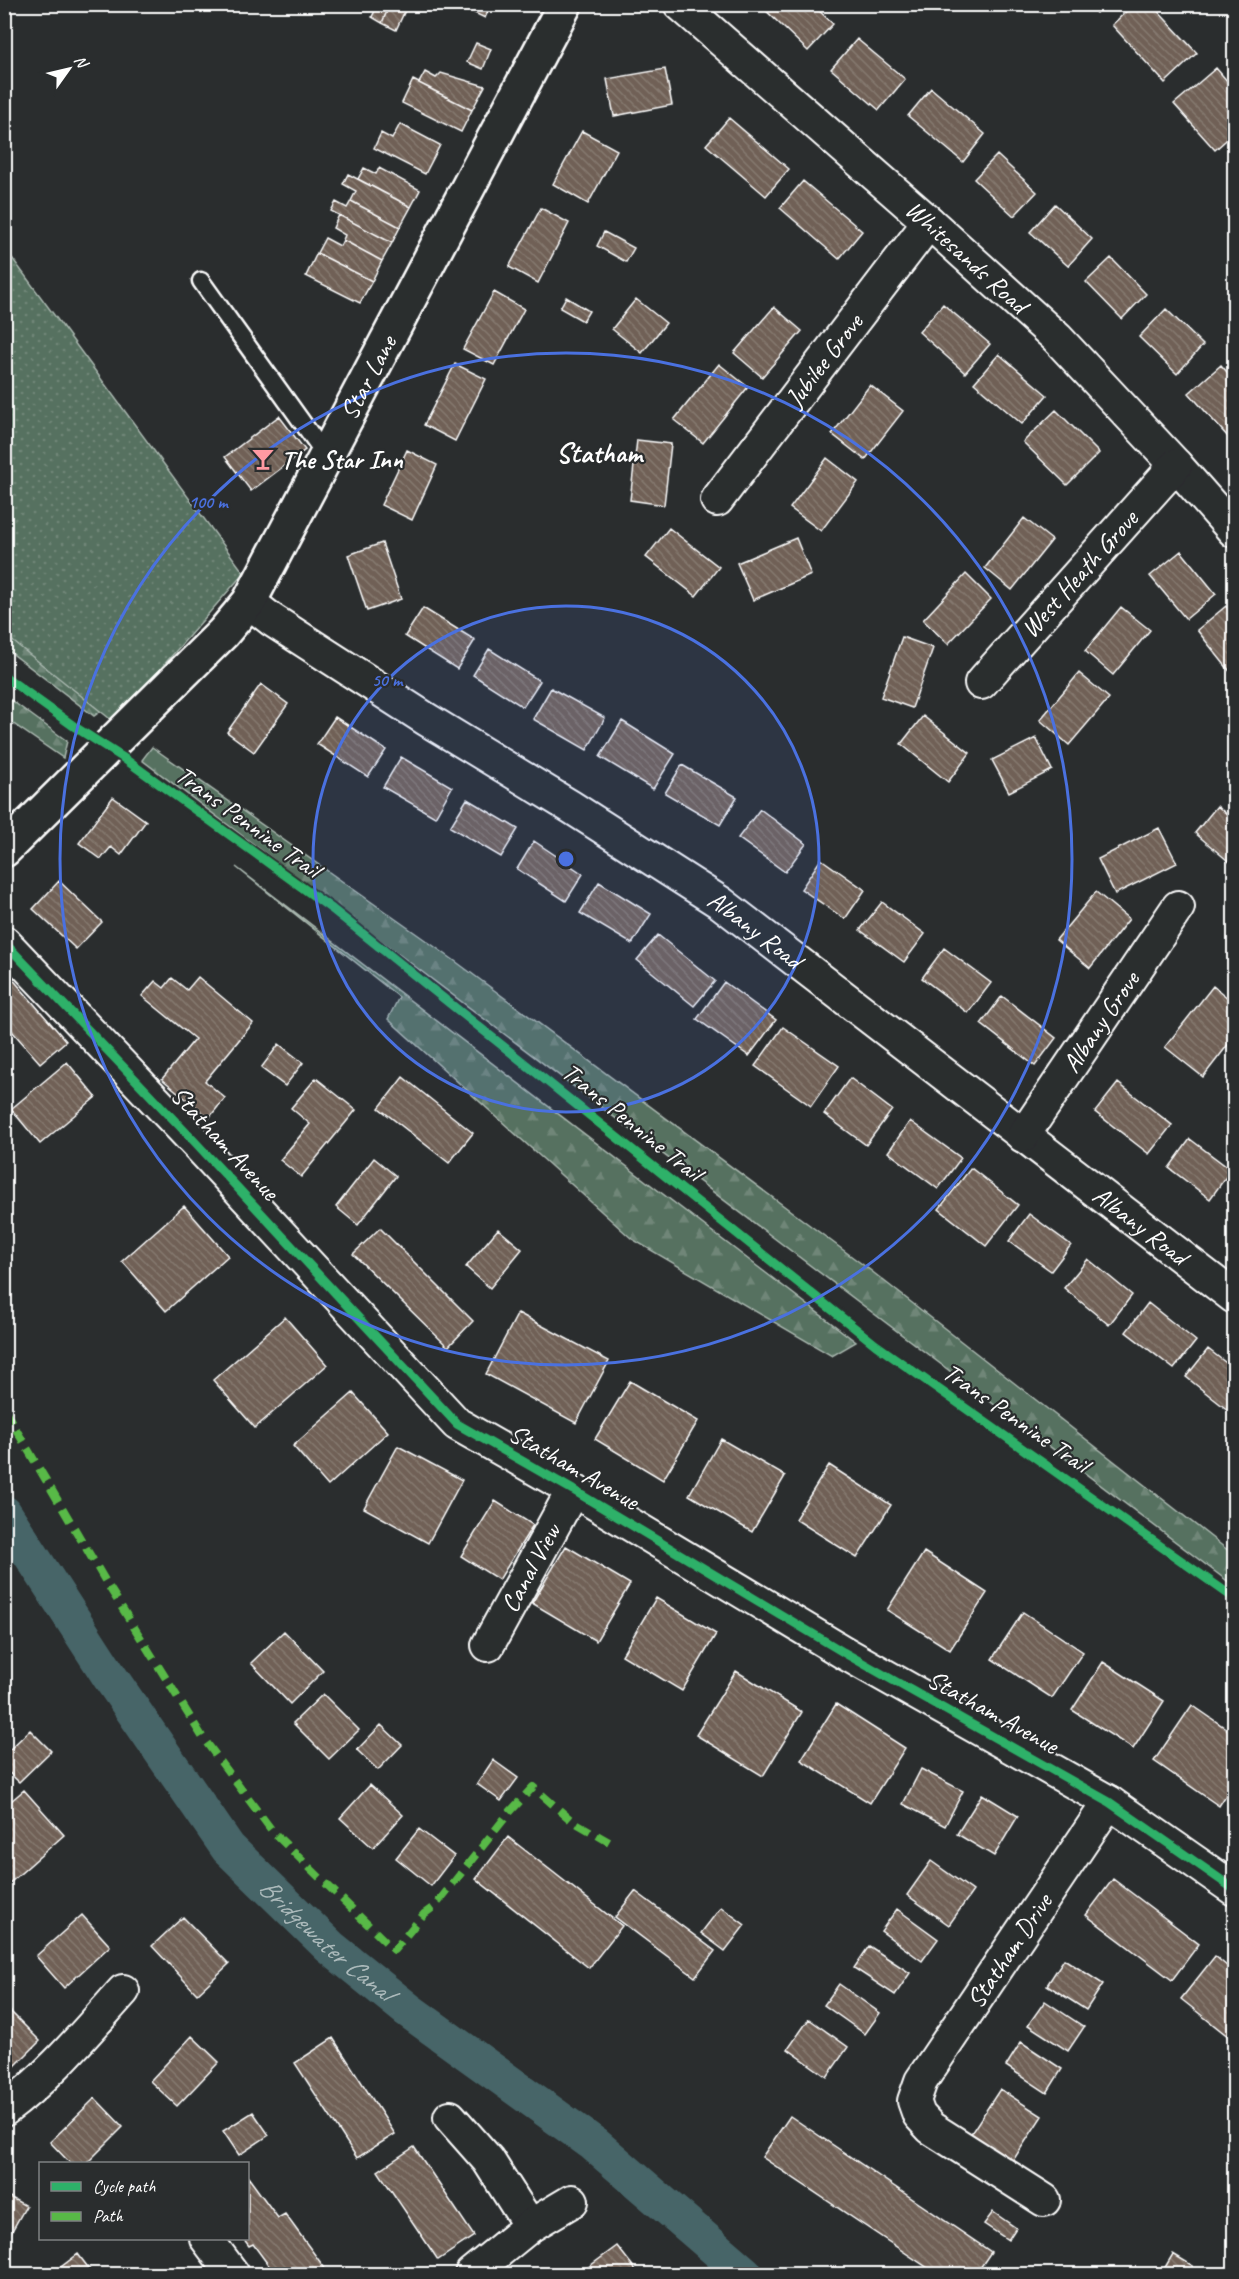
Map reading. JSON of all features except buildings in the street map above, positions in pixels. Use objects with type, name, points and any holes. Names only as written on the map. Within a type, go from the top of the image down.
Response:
[{"type":"street","name":"Star Lane","points":[[4,850],[223,633],[249,602],[565,4]]},
{"type":"street","name":"Whitesands Road","points":[[680,4],[929,222],[1057,338],[1176,465],[1234,531]]},
{"type":"street","name":"Jubilee Grove","points":[[717,500],[929,222]]},
{"type":"street","name":"West Heath Grove","points":[[981,683],[1176,465]]},
{"type":"street","name":"Albany Road","points":[[249,602],[272,620],[407,707],[571,807],[721,903],[1234,1296]]},
{"type":"street","name":"Albany Grove","points":[[1023,1136],[1178,907]]},
{"type":"street","name":"Statham Avenue","points":[[4,942],[195,1142],[457,1424],[573,1490],[843,1652],[1109,1802],[1234,1889]]},
{"type":"street","name":"Canal View","points":[[488,1645],[573,1490]]},
{"type":"street","name":"Statham Drive","points":[[1044,2200],[931,2128],[906,2098],[921,2081],[1109,1802]]},
{"type":"street","points":[[4,2110],[18,2100],[65,2054],[123,1991]]},
{"type":"street","points":[[450,2117],[488,2160],[530,2226]]},
{"type":"street","points":[[471,2274],[530,2226],[572,2201]]},
{"type":"street","points":[[208,2240],[233,2274]]},
{"type":"lane","points":[[201,281],[327,457]]},
{"type":"green space","points":[[4,247],[244,573],[114,722],[5,635]]},
{"type":"green space","points":[[4,625],[109,705],[94,716],[5,648]]},
{"type":"green space","points":[[4,695],[67,741],[63,758],[5,718]]},
{"type":"green space","points":[[152,747],[455,961],[870,1270],[1234,1555],[1234,1586],[142,760]]},
{"type":"green space","points":[[236,867],[856,1342],[832,1356],[632,1239],[388,1019],[399,997]]},
{"type":"waterway","name":"Bridgewater Canal","points":[[4,1513],[110,1677],[228,1848],[330,1947],[408,2010],[594,2144],[745,2274]]},
{"type":"marked path","points":[[4,1409],[106,1582],[203,1738],[273,1832],[394,1950],[424,1914],[435,1906],[508,1814],[533,1787],[571,1820],[609,1842]]},
{"type":"cycle path","name":"Trans Pennine Trail","points":[[4,676],[75,727],[122,757],[332,909],[876,1345],[1234,1598]]},
{"type":"cycle path","points":[[4,942],[195,1142],[457,1424],[573,1490],[843,1652],[1109,1802],[1234,1889]]},
{"type":"place","name":"The Star Inn","points":[[263,459]]},
{"type":"district","name":"Statham","points":[[599,452]]}]
